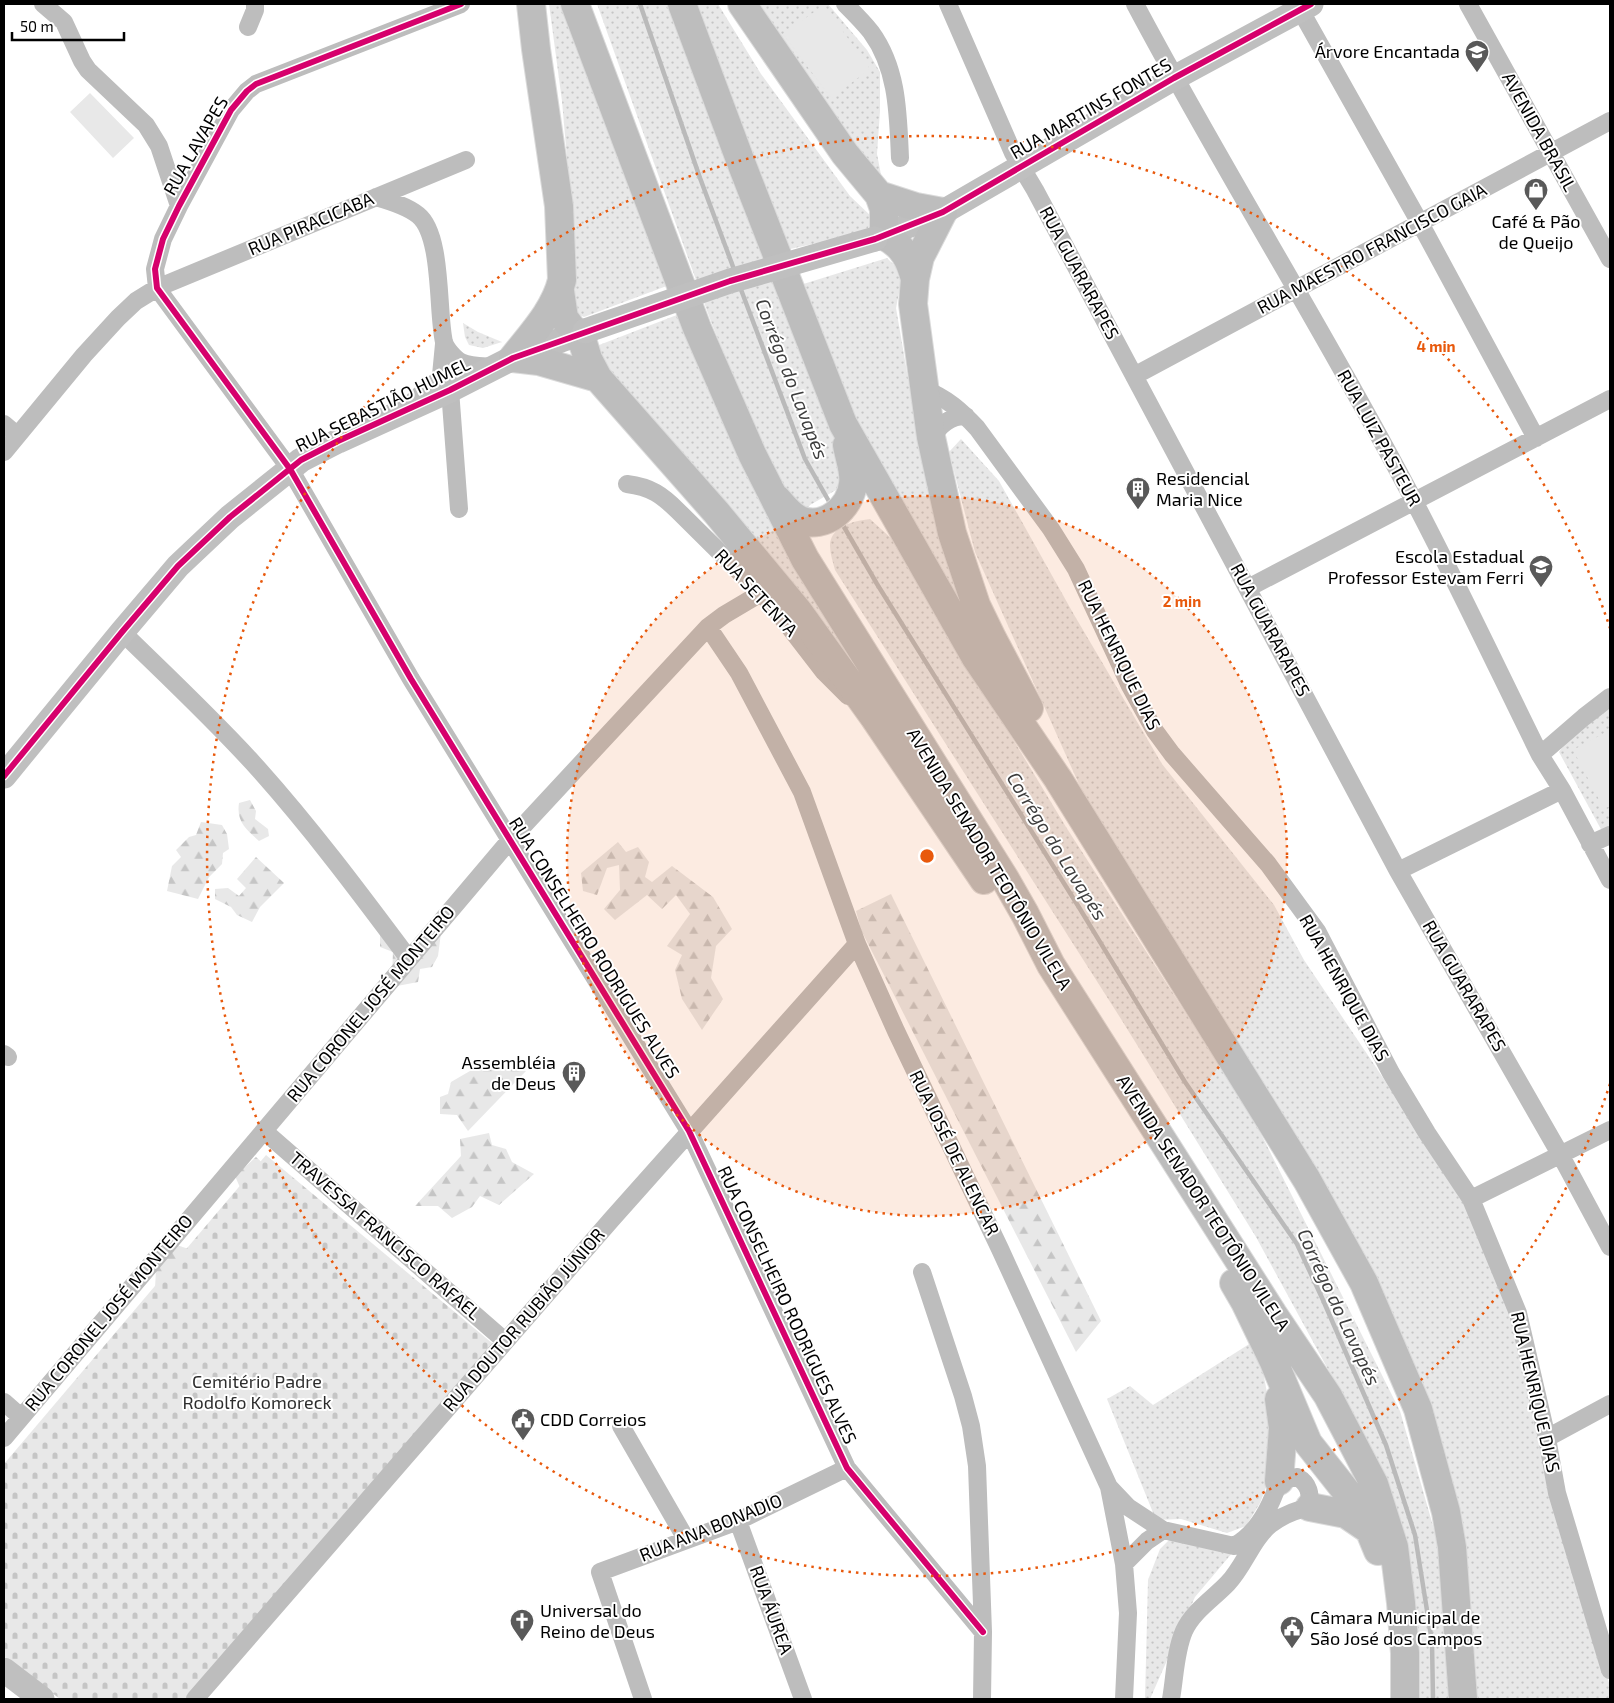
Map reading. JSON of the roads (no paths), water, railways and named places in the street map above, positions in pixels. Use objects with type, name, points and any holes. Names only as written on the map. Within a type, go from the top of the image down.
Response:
[{"type":"highway","points":[[531,4],[559,206],[563,270],[560,291],[564,318],[580,333],[588,359],[598,378],[772,577],[798,611],[874,717],[973,864],[1051,966]]},
{"type":"highway","name":"AVENIDA SENADOR TEOTÔNIO VILELA","points":[[575,4],[697,328],[752,454],[805,559],[1004,879],[1025,914],[1051,966],[1328,1396],[1374,1484],[1394,1547],[1405,1653],[1405,1699]]},
{"type":"highway","points":[[682,4],[842,424],[976,658],[1058,779],[1325,1211],[1364,1283],[1418,1409],[1446,1512],[1452,1547],[1463,1699]]},
{"type":"highway","points":[[742,4],[845,154],[879,195],[884,209],[880,237],[893,240],[904,251],[911,263],[915,279]]},
{"type":"highway","points":[[879,195],[916,207],[943,212],[920,257],[915,279],[913,304],[914,322],[932,437],[952,533],[976,605],[1037,725],[1058,779]]},
{"type":"highway","points":[[504,362],[537,327],[560,291]]},
{"type":"highway","points":[[504,362],[539,361],[598,378]]},
{"type":"highway","points":[[771,494],[799,520],[814,523],[822,521],[843,509],[854,481],[842,424]]},
{"type":"highway","points":[[1176,1160],[1187,1199],[1218,1258],[1245,1302],[1274,1362],[1308,1443],[1357,1505],[1364,1517],[1401,1603]]},
{"type":"highway","points":[[1274,1362],[1283,1428],[1279,1481]]},
{"type":"highway","points":[[1310,1507],[1346,1514],[1368,1529]]},
{"type":"street","points":[[44,4],[64,22],[88,70],[146,125],[159,146],[179,206]]},
{"type":"street","points":[[248,27],[255,10],[255,4]]},
{"type":"street","points":[[845,4],[871,32],[890,67],[895,88],[900,158]]},
{"type":"street","name":"RUA GUARARAPES","points":[[948,4],[1013,153],[1022,166],[1398,871],[1560,1154],[1610,1247]]},
{"type":"street","name":"RUA LUIZ PASTEUR","points":[[1135,4],[1174,78],[1297,289],[1414,501],[1540,755],[1562,790],[1610,880]]},
{"type":"street","name":"AVENIDA BRASIL","points":[[1468,4],[1610,260]]},
{"type":"street","name":"RUA LAVAPES","points":[[157,288],[155,269],[158,255],[179,206],[232,110],[247,91],[256,84],[459,5]]},
{"type":"street","points":[[1303,6],[1536,438]]},
{"type":"street","name":"RUA MARTINS FONTES","points":[[580,333],[730,281],[880,237],[943,212],[1174,78],[1303,6]]},
{"type":"street","name":"RUA MAESTRO FRANCISCO GAIA","points":[[1134,376],[1610,121]]},
{"type":"street","name":"RUA PIRACICABA","points":[[4,452],[10,430],[136,301],[157,288],[466,160]]},
{"type":"street","points":[[416,180],[414,192],[419,216]]},
{"type":"street","points":[[376,196],[419,216],[428,228],[435,255],[444,344],[441,376],[402,410]]},
{"type":"street","name":"RUA CONSELHEIRO RODRIGUES ALVES","points":[[157,288],[290,468],[411,679],[689,1131],[846,1468],[983,1632]]},
{"type":"street","name":"RUA SEBASTIÃO HUMEL","points":[[4,776],[178,566],[230,517],[290,468],[314,453],[402,410],[450,390],[504,362],[580,333]]},
{"type":"street","points":[[444,344],[457,359],[466,364],[504,362]]},
{"type":"street","points":[[450,390],[459,508]]},
{"type":"street","name":"RUA HENRIQUE DIAS","points":[[925,390],[937,394],[966,416],[986,439],[1051,529],[1076,569],[1130,686],[1155,731],[1172,754],[1268,864],[1317,931],[1391,1073],[1432,1141],[1471,1199],[1518,1313],[1547,1438],[1557,1493],[1610,1670]]},
{"type":"street","points":[[1248,588],[1610,399]]},
{"type":"street","points":[[932,437],[949,420],[959,416],[966,416]]},
{"type":"street","name":"RUA SETENTA","points":[[627,484],[640,486],[663,496],[761,593],[834,684],[874,717]]},
{"type":"street","name":"RUA CORONEL JOSÉ MONTEIRO","points":[[4,1438],[510,840],[708,627],[761,593]]},
{"type":"street","name":"RUA JOSÉ DE ALENCAR","points":[[708,627],[739,673],[802,792],[857,944],[1109,1487],[1124,1564],[1128,1613],[1124,1699]]},
{"type":"street","points":[[122,632],[171,679],[252,763],[333,857],[410,958]]},
{"type":"street","points":[[1540,755],[1584,716],[1610,697]]},
{"type":"street","points":[[1398,871],[1562,790]]},
{"type":"street","points":[[1590,844],[1610,834]]},
{"type":"street","name":"RUA DOUTOR RUBIÃO JÚNIOR","points":[[195,1699],[689,1131],[857,944]]},
{"type":"street","points":[[1471,1199],[1610,1130]]},
{"type":"street","name":"TRAVESSA FRANCISCO RAFAEL","points":[[264,1131],[505,1341]]},
{"type":"street","points":[[922,1272],[971,1426],[976,1466],[983,1632],[982,1699]]},
{"type":"street","points":[[4,1402],[21,1417]]},
{"type":"street","points":[[1547,1438],[1610,1404]]},
{"type":"street","points":[[621,1426],[686,1540]]},
{"type":"street","name":"RUA ANA BONADIO","points":[[643,1699],[600,1572],[738,1521],[846,1468]]},
{"type":"street","points":[[1109,1487],[1128,1507],[1164,1530],[1234,1546],[1242,1542],[1260,1522],[1274,1496],[1279,1481],[1297,1477],[1302,1480],[1310,1492],[1310,1507],[1288,1514],[1270,1524],[1260,1535],[1230,1582],[1200,1609],[1191,1621],[1185,1630],[1180,1644],[1171,1699]]},
{"type":"street","name":"RUA ÁUREA","points":[[738,1521],[803,1699]]},
{"type":"street","points":[[1124,1564],[1147,1541],[1164,1530]]},
{"type":"street","points":[[4,1670],[42,1699]]},
{"type":"waterway","name":"Corrégo do Lavapés","points":[[640,4],[700,178],[735,272]]},
{"type":"waterway","name":"Corrégo do Lavapés","points":[[740,287],[805,459],[831,505]]},
{"type":"waterway","name":"Corrégo do Lavapés","points":[[840,520],[877,584],[1080,909],[1185,1082],[1297,1244],[1386,1445],[1415,1535],[1432,1642],[1433,1699]]},
{"type":"place","name":"Árvore Encantada","points":[[1477,73]]},
{"type":"place","name":"Café & Pão de Queijo","points":[[1536,211]]},
{"type":"place","name":"Residencial Maria Nice","points":[[1138,510]]},
{"type":"place","name":"Escola Estadual Professor Estevam Ferri","points":[[1541,588]]},
{"type":"place","name":"Assembléia de Deus","points":[[574,1094]]},
{"type":"place","name":"CDD Correios","points":[[523,1441]]},
{"type":"place","name":"Universal do Reino de Deus","points":[[522,1642]]},
{"type":"place","name":"Câmara Municipal de São José dos Campos","points":[[1292,1649]]},
{"type":"park label","name":"Cemitério Padre Rodolfo Komoreck","points":[[257,1392]]}]
